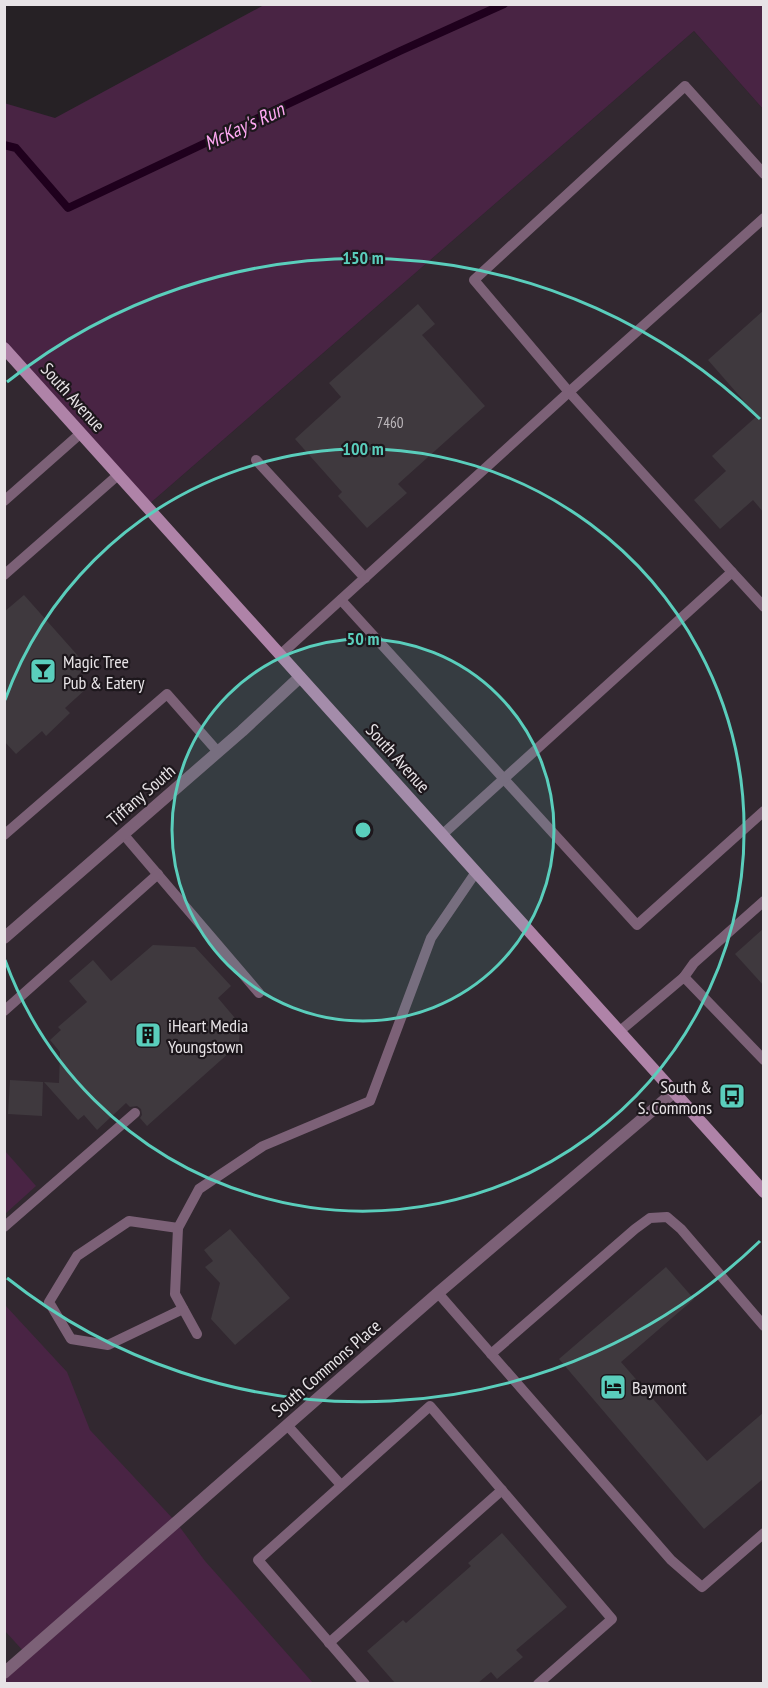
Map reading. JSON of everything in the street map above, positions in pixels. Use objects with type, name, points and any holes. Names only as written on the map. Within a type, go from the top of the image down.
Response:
[{"type":"main road","name":"South Avenue","points":[[4,348],[764,1192]]},
{"type":"street","name":"Tiffany South","points":[[4,938],[124,835],[300,677]]},
{"type":"street","name":"South Commons Place","points":[[4,1673],[438,1293],[674,1092]]},
{"type":"lane","points":[[764,174],[685,86],[474,280],[569,392],[764,607]]},
{"type":"lane","points":[[280,655],[764,218]]},
{"type":"lane","points":[[4,501],[81,433]]},
{"type":"lane","points":[[256,460],[365,578]]},
{"type":"lane","points":[[4,575],[118,475]]},
{"type":"lane","points":[[443,834],[732,572]]},
{"type":"lane","points":[[341,600],[637,925],[764,811]]},
{"type":"lane","points":[[4,835],[167,694],[218,752]]},
{"type":"lane","points":[[124,835],[259,993]]},
{"type":"lane","points":[[197,1334],[175,1294],[178,1228],[199,1189],[264,1146],[370,1101],[431,938],[476,872]]},
{"type":"lane","points":[[4,1011],[158,874]]},
{"type":"lane","points":[[620,1031],[684,977],[694,963],[764,901]]},
{"type":"lane","points":[[684,977],[764,1060]]},
{"type":"lane","points":[[4,1227],[135,1113]]},
{"type":"lane","points":[[491,1354],[635,1228],[650,1218],[668,1217],[681,1229],[764,1326]]},
{"type":"lane","points":[[178,1228],[129,1221],[77,1256],[50,1302],[71,1340],[108,1345],[183,1309]]},
{"type":"lane","points":[[438,1293],[671,1560],[702,1587],[764,1533]]},
{"type":"lane","points":[[365,1683],[258,1560],[430,1406],[612,1619],[538,1683]]},
{"type":"lane","points":[[287,1425],[341,1485]]},
{"type":"lane","points":[[329,1643],[502,1490]]},
{"type":"shaded area","points":[[264,5],[763,5],[763,109],[694,31],[147,506],[5,348],[4,103],[55,118]]},
{"type":"shaded area","points":[[694,31],[763,109],[763,1683],[5,1683],[4,348],[147,506]]},
{"type":"shaded area","points":[[5,1151],[36,1186],[4,1214]]},
{"type":"shaded area","points":[[5,1305],[67,1372],[90,1430],[176,1522],[205,1561],[313,1683],[5,1683],[5,1673],[26,1654],[5,1631]]},
{"type":"building","points":[[418,304],[435,324],[422,335],[485,406],[398,484],[407,493],[367,528],[338,496],[342,492],[295,439],[341,397],[329,383]]},
{"type":"building","points":[[764,310],[764,513],[753,500],[720,529],[694,500],[726,471],[712,456],[757,416],[708,360]]},
{"type":"building","name":"Magic Tree Pub & Eatery","points":[[24,595],[87,666],[77,676],[87,688],[65,708],[70,713],[46,736],[42,731],[16,754],[4,741],[4,612]]},
{"type":"building","points":[[764,928],[764,986],[735,954]]},
{"type":"building","name":"iHeart Media Youngstown","points":[[153,945],[195,947],[231,986],[218,998],[240,1024],[239,1044],[147,1126],[140,1118],[141,1109],[137,1106],[130,1107],[126,1103],[97,1130],[84,1115],[78,1120],[44,1082],[59,1083],[60,1052],[50,1040],[61,1030],[58,1027],[87,1002],[69,981],[93,960],[111,981]]},
{"type":"building","points":[[10,1080],[43,1082],[42,1116],[8,1114]]},
{"type":"building","points":[[230,1229],[290,1298],[235,1345],[211,1319],[220,1283],[205,1267],[213,1261],[204,1250]]},
{"type":"building","name":"Baymont","points":[[666,1267],[694,1299],[621,1362],[707,1461],[764,1412],[764,1478],[704,1529],[559,1359]]},
{"type":"building","points":[[502,1533],[567,1607],[516,1650],[523,1657],[497,1679],[491,1672],[478,1683],[395,1683],[367,1651],[403,1620],[406,1623],[471,1566],[468,1563]]},
{"type":"waterway","name":"McKay's Run","points":[[4,145],[16,148],[68,208],[504,4]]},
{"type":"place","name":"Magic Tree Pub & Eatery","points":[[43,671]]},
{"type":"place","name":"iHeart Media Youngstown","points":[[148,1035]]},
{"type":"place","name":"South & S. Commons","points":[[732,1096]]},
{"type":"place","name":"Baymont","points":[[613,1387]]}]
